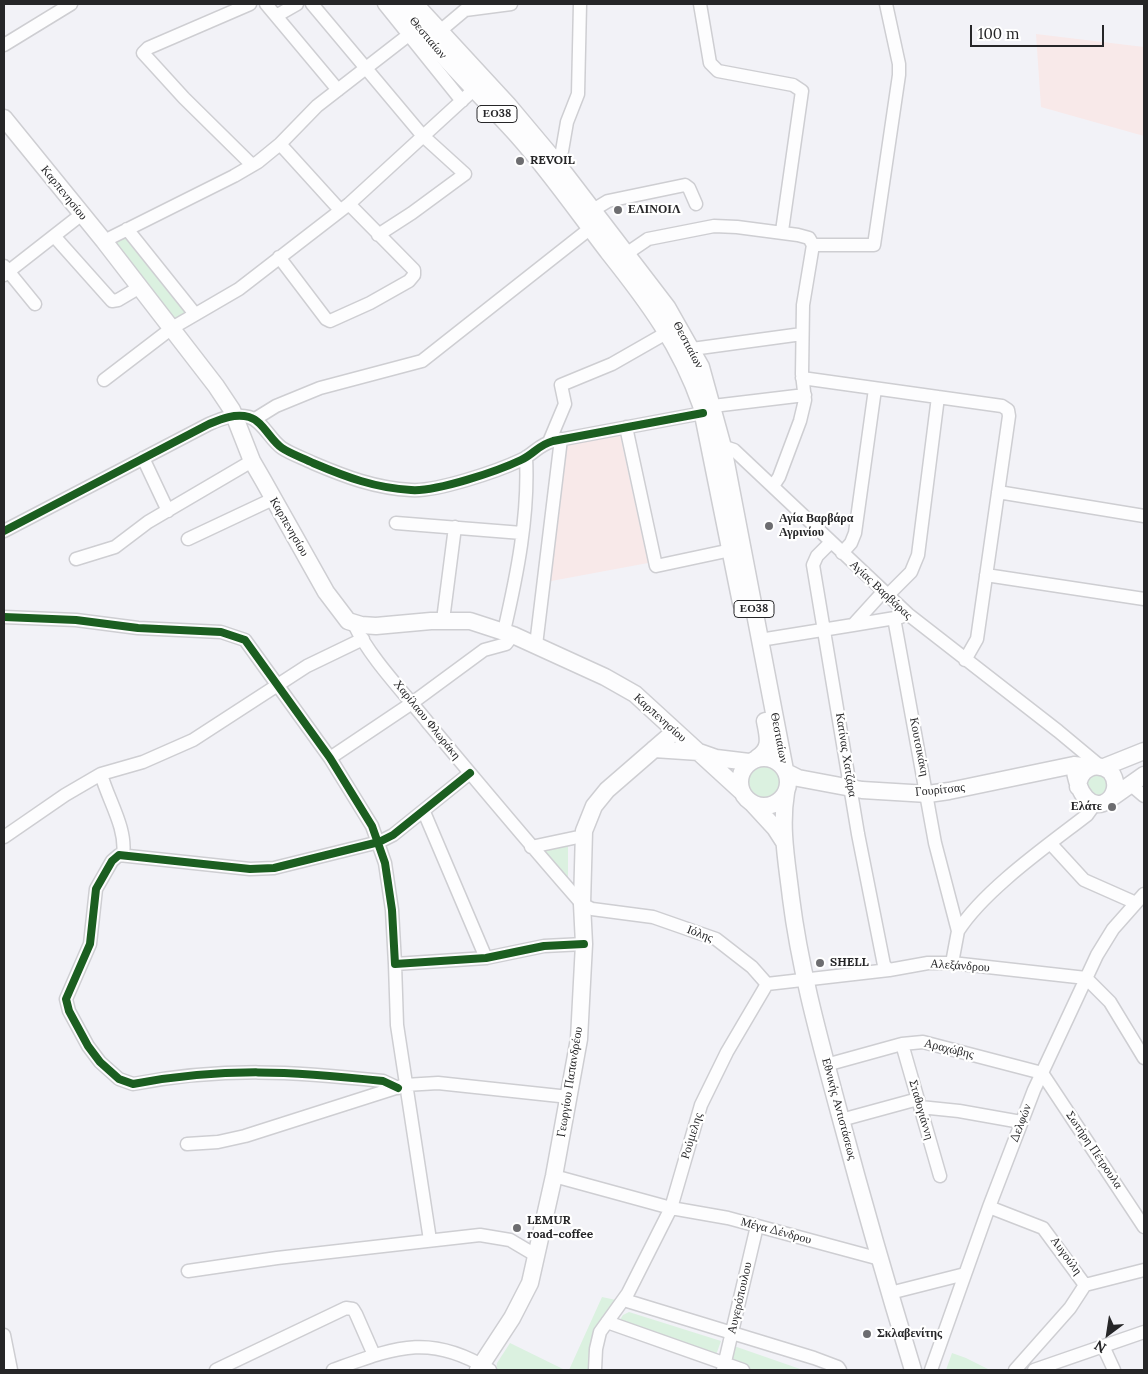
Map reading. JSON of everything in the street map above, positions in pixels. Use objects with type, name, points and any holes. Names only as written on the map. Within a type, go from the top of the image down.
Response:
[{"type":"main road","name":"Θεστιαίων","points":[[399,4],[480,85],[525,134],[594,219],[626,254],[667,307],[701,367],[708,409],[760,640],[786,780]]},
{"type":"main road","name":"Θεστιαίων","points":[[415,4],[424,29]]},
{"type":"main road","name":"Καρπενησίου","points":[[5,122],[104,241],[216,386],[234,416],[252,461],[273,499],[336,607],[345,618],[354,624],[376,626],[443,620],[470,621],[509,633],[536,645],[623,686],[635,694],[747,797]]},
{"type":"main road","name":"Θεστιαίων","points":[[525,134],[556,162],[594,219],[668,332],[708,409]]},
{"type":"main road","name":"Θεστιαίων","points":[[717,448],[731,550],[769,740],[764,753],[753,760]]},
{"type":"main road","points":[[634,764],[654,750],[671,727]]},
{"type":"main road","points":[[634,764],[647,743],[671,727]]},
{"type":"main road","points":[[654,750],[699,752]]},
{"type":"main road","points":[[1078,787],[1081,775],[1099,767],[1122,761],[1144,751]]},
{"type":"main road","name":"Καρπενησίου","points":[[699,752],[716,758],[753,760]]},
{"type":"main road","points":[[747,797],[760,806],[775,804],[786,780],[773,759],[753,760]]},
{"type":"main road","name":"ΕΟ38","points":[[747,797],[740,775],[753,760]]},
{"type":"main road","points":[[1074,766],[1078,787],[1084,798],[1102,802],[1138,780],[1122,761]]},
{"type":"main road","name":"Γεωργίου Παπανδρέου","points":[[483,1368],[522,1300],[537,1256],[569,1097],[579,1039],[584,944],[582,904],[583,836],[597,802],[634,764]]},
{"type":"main road","name":"Γουρίτσας","points":[[786,780],[806,780],[894,793],[928,794],[949,792],[1074,766],[1099,767]]},
{"type":"main road","points":[[1099,767],[1114,776],[1116,782],[1116,789],[1102,802]]},
{"type":"main road","name":"Εθνικής Αντιστάσεως","points":[[786,780],[783,810],[785,844],[794,923],[805,978],[841,1120],[913,1370]]},
{"type":"main road","name":"Εθνικής Αντιστάσεως","points":[[747,797],[775,828],[785,844]]},
{"type":"street","points":[[4,45],[70,4]]},
{"type":"street","points":[[250,4],[148,48],[143,53],[184,98],[252,165]]},
{"type":"street","points":[[266,4],[338,90]]},
{"type":"street","points":[[276,16],[297,4]]},
{"type":"street","points":[[312,4],[422,136],[465,174],[412,213],[378,235]]},
{"type":"street","points":[[384,4],[424,29],[462,101]]},
{"type":"street","points":[[104,241],[252,165],[280,144],[317,106],[365,69],[424,29],[466,10],[511,4]]},
{"type":"street","points":[[556,162],[562,151],[567,122],[578,94],[580,4]]},
{"type":"street","points":[[700,4],[710,63],[718,71],[796,85],[802,90],[782,232]]},
{"type":"street","points":[[812,245],[874,245],[899,75],[899,64],[886,4]]},
{"type":"street","points":[[104,380],[172,328],[231,294],[344,207],[480,85]]},
{"type":"street","points":[[279,257],[326,319],[334,320],[408,282],[414,275],[412,268],[378,235],[344,207],[280,144]]},
{"type":"street","points":[[255,420],[276,406],[320,388],[422,361],[594,219],[608,201],[685,185],[689,188],[696,204]]},
{"type":"street","points":[[34,304],[5,271],[82,214]]},
{"type":"street","points":[[626,254],[648,238],[714,226],[806,236],[812,245],[803,305],[802,378],[805,395],[800,421],[779,477],[773,486]]},
{"type":"street","points":[[127,229],[194,314]]},
{"type":"street","points":[[54,236],[112,301],[118,300],[140,287]]},
{"type":"street","points":[[536,645],[555,440],[565,404],[560,386],[612,364],[668,332]]},
{"type":"street","points":[[692,349],[802,334]]},
{"type":"street","points":[[802,378],[1002,406],[1008,410],[1009,416],[977,639],[965,660]]},
{"type":"street","points":[[842,553],[851,543],[855,532],[875,389]]},
{"type":"street","points":[[4,532],[216,421],[234,416],[246,416],[255,420],[273,440],[287,451],[356,481],[388,488],[422,491],[436,489],[505,467],[526,458],[538,446],[555,440],[708,409],[805,395]]},
{"type":"street","points":[[853,625],[910,572],[918,556],[938,397]]},
{"type":"street","points":[[626,427],[656,566],[731,550]]},
{"type":"street","name":"Αγίας Βαρβάρας","points":[[717,448],[734,450],[908,615],[1058,730],[1099,767]]},
{"type":"street","points":[[143,458],[168,511]]},
{"type":"street","points":[[330,758],[412,703],[484,650],[506,644],[522,533],[526,458]]},
{"type":"street","points":[[76,559],[115,547],[168,511],[252,461]]},
{"type":"street","points":[[998,492],[1144,516]]},
{"type":"street","points":[[188,539],[273,499]]},
{"type":"street","points":[[396,523],[522,533]]},
{"type":"street","points":[[443,620],[454,528]]},
{"type":"street","name":"Κατίνας Χατζάρα","points":[[831,542],[817,556],[813,565],[852,788],[858,834],[884,965],[889,970]]},
{"type":"street","points":[[986,575],[1144,600]]},
{"type":"street","points":[[760,640],[908,615]]},
{"type":"street","points":[[4,617],[76,620],[234,635],[245,640],[254,650],[330,758],[372,826],[379,842],[392,910],[402,1087],[430,1240]]},
{"type":"street","name":"Κουτσικάκη","points":[[894,618],[928,794],[935,843],[958,931],[952,963]]},
{"type":"street","name":"Χαρίλαου Φλωράκη","points":[[354,624],[363,639],[412,703],[531,847],[582,904]]},
{"type":"street","points":[[4,837],[65,795],[101,774],[143,762],[193,740],[311,664],[363,639]]},
{"type":"street","name":"Αγίας Βαρβάρας","points":[[1058,730],[1067,743],[1074,766]]},
{"type":"street","points":[[402,1087],[383,1081],[273,1071],[206,1072],[133,1084],[113,1075],[88,1046],[69,1011],[66,999],[90,944],[96,889],[112,861],[123,855],[221,866],[274,868],[379,842],[399,832],[470,773]]},
{"type":"street","points":[[101,774],[107,796],[123,834],[123,855]]},
{"type":"street","points":[[1138,780],[1144,796]]},
{"type":"street","points":[[958,931],[971,914],[1004,883],[1102,802]]},
{"type":"street","points":[[424,812],[486,958]]},
{"type":"street","points":[[531,847],[583,836]]},
{"type":"street","points":[[1051,844],[1084,880],[1140,898]]},
{"type":"street","name":"Δελφών","points":[[931,1370],[989,1207],[1021,1122],[1042,1073],[1086,978],[1109,935],[1140,898]]},
{"type":"street","name":"Ιόλης","points":[[582,904],[592,910],[653,917],[716,939],[752,967],[767,984]]},
{"type":"street","points":[[395,964],[486,958],[544,946],[584,944]]},
{"type":"street","name":"Αλεξάνδρου","points":[[805,978],[889,970],[928,963],[952,963],[1086,978]]},
{"type":"street","points":[[767,984],[805,978]]},
{"type":"street","points":[[1086,978],[1110,1002],[1144,1058]]},
{"type":"street","name":"Ρούμελης","points":[[595,1370],[598,1340],[607,1322],[626,1297],[671,1208],[701,1105],[727,1052],[767,984]]},
{"type":"street","name":"Αραχώβης","points":[[826,1065],[902,1044],[923,1042],[1042,1073]]},
{"type":"street","name":"Σταθογιάννη","points":[[902,1044],[940,1176]]},
{"type":"street","name":"Σωτήρη Πέτρουλα","points":[[1042,1073],[1144,1227]]},
{"type":"street","points":[[187,1144],[218,1142],[246,1136],[402,1087],[438,1083],[569,1097]]},
{"type":"street","points":[[841,1120],[919,1103],[1021,1122]]},
{"type":"street","name":"Μέγα Δένδρου","points":[[554,1176],[671,1208],[757,1226],[880,1259]]},
{"type":"street","name":"Αυγούλη","points":[[989,1207],[1044,1228],[1085,1284],[1144,1270]]},
{"type":"street","name":"Αυγερόπουλου","points":[[724,1366],[757,1226]]},
{"type":"street","points":[[188,1271],[277,1258],[480,1236],[510,1240],[537,1256]]},
{"type":"street","points":[[890,1293],[966,1274]]},
{"type":"street","points":[[1015,1370],[1070,1308],[1085,1284]]},
{"type":"street","points":[[626,1297],[814,1358],[838,1367],[840,1370]]},
{"type":"street","points":[[942,1370],[941,1360],[958,1314],[956,1304]]},
{"type":"street","points":[[216,1370],[346,1308],[353,1309],[356,1314],[374,1355]]},
{"type":"street","points":[[607,1322],[724,1366],[743,1370]]},
{"type":"street","points":[[1034,1370],[1060,1368],[1103,1346],[1144,1332]]},
{"type":"street","points":[[4,1336],[11,1370]]},
{"type":"street","points":[[333,1370],[405,1346],[427,1346],[450,1352],[483,1368]]},
{"type":"street","points":[[1103,1346],[1114,1370]]},
{"type":"shaded area","points":[[1036,34],[1144,47],[1144,136],[1041,107]]},
{"type":"shaded area","points":[[620,435],[648,563],[546,582],[563,443]]},
{"type":"green space","points":[[126,237],[187,313],[176,320],[115,243]]},
{"type":"green space","points":[[768,762],[775,765],[781,771],[784,782],[783,790],[775,799],[768,802],[760,802],[753,799],[745,790],[744,778],[747,771],[756,763]]},
{"type":"green space","points":[[1103,774],[1110,783],[1103,796],[1092,796],[1086,782],[1091,775]]},
{"type":"green space","points":[[568,846],[568,881],[544,853],[544,850]]},
{"type":"green space","points":[[602,1297],[616,1300],[590,1370],[569,1370]]},
{"type":"green space","points":[[629,1312],[721,1341],[716,1355],[618,1323],[623,1315]]},
{"type":"green space","points":[[510,1343],[565,1370],[496,1370],[497,1363]]},
{"type":"green space","points":[[734,1346],[803,1370],[751,1370],[730,1361]]},
{"type":"green space","points":[[952,1353],[966,1358],[990,1370],[946,1370]]},
{"type":"cycle path","points":[[4,531],[209,424],[233,416],[244,416],[254,419],[282,448],[325,468],[385,487],[422,490],[436,488],[498,470],[521,460],[553,441],[703,413]]},
{"type":"cycle path","points":[[4,617],[76,620],[138,628],[221,632],[245,640],[330,758],[372,826],[385,863],[392,910],[395,964],[486,958],[544,946],[584,944]]},
{"type":"cycle path","points":[[398,1088],[383,1081],[258,1072],[197,1075],[133,1084],[119,1079],[100,1062],[88,1046],[69,1011],[66,999],[90,944],[96,889],[112,861],[119,855],[250,869],[274,868],[379,842],[393,835],[470,773]]},
{"type":"place","name":"REVOIL","points":[[520,161]]},
{"type":"place","name":"ΕΛΙΝΟΙΛ","points":[[618,210]]},
{"type":"place","name":"Αγία Βαρβάρα Αγρινίου","points":[[769,526]]},
{"type":"place","name":"Ελάτε","points":[[1112,807]]},
{"type":"place","name":"SHELL","points":[[820,963]]},
{"type":"place","name":"LEMUR road-coffee","points":[[517,1228]]},
{"type":"place","name":"Σκλαβενίτης","points":[[867,1334]]}]
